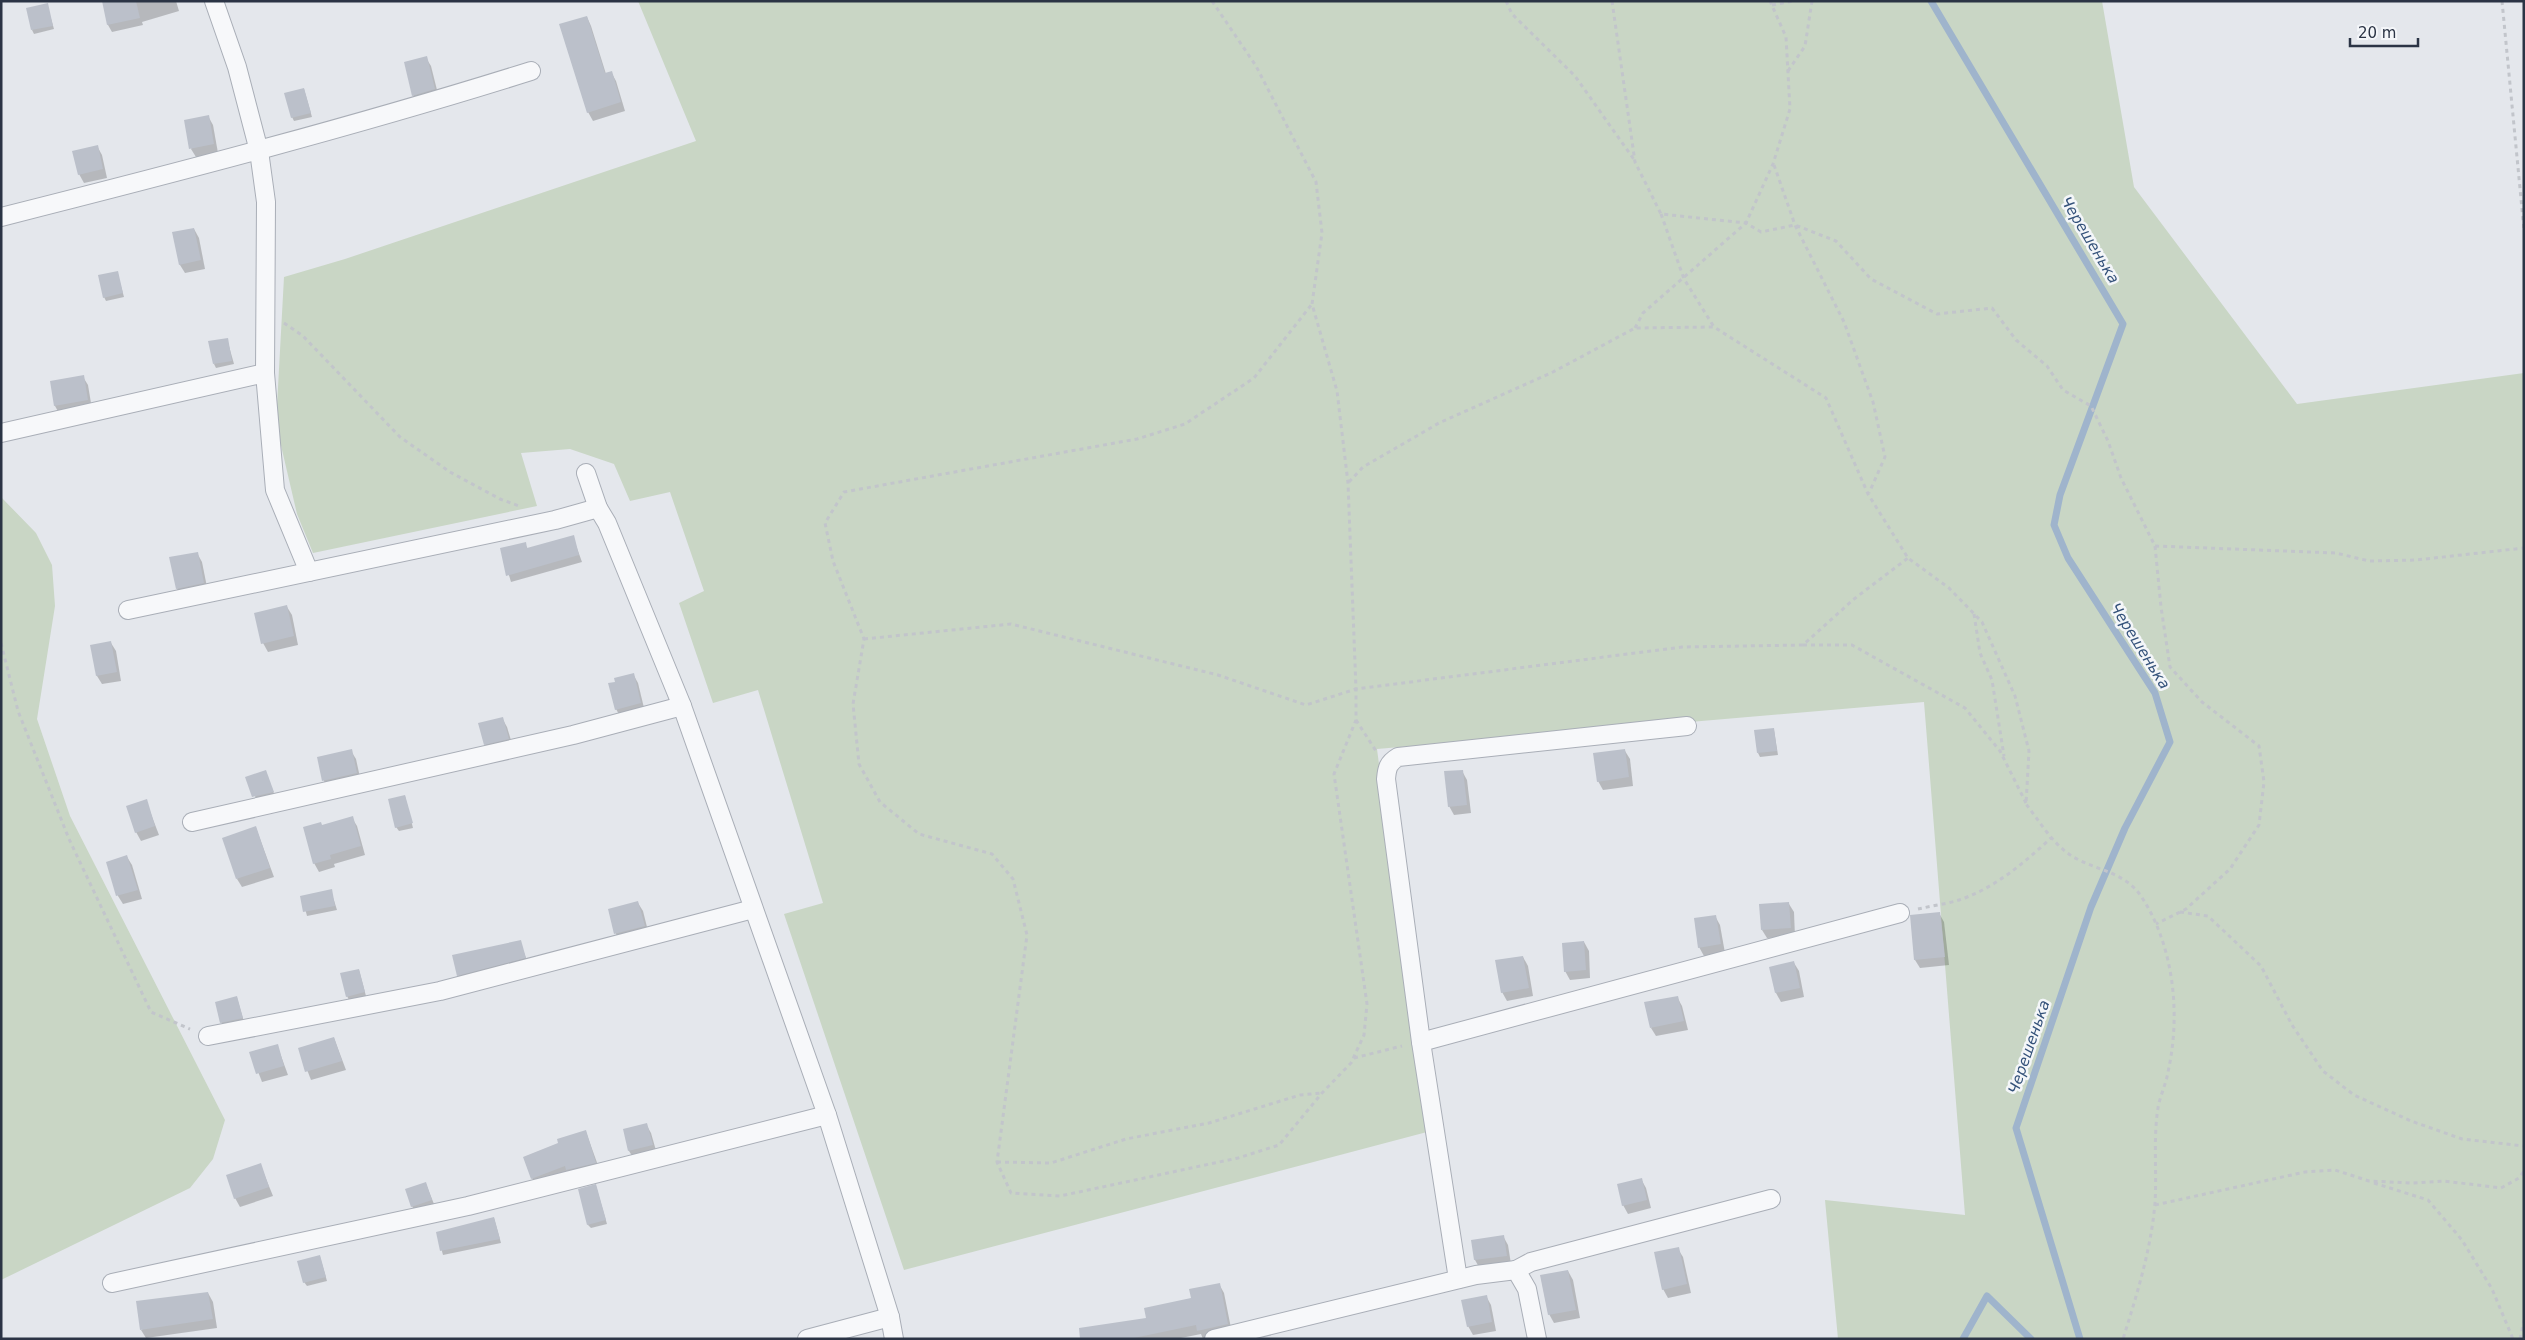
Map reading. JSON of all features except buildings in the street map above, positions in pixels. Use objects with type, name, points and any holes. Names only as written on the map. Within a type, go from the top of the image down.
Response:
[{"type":"street","points":[[214,1],[237,67],[259,151],[266,202],[265,373],[275,490],[309,572]]},
{"type":"street","points":[[1,217],[259,151],[417,107],[531,71]]},
{"type":"street","points":[[1,433],[265,373]]},
{"type":"street","points":[[586,473],[598,508],[607,522],[682,706],[826,1115],[890,1318],[894,1339]]},
{"type":"street","points":[[128,610],[555,520],[598,508]]},
{"type":"street","points":[[192,822],[573,735],[682,706]]},
{"type":"street","points":[[1458,1279],[1422,1042],[1386,779],[1387,768],[1390,762],[1398,757],[1688,726]]},
{"type":"street","points":[[208,1036],[440,990],[753,909]]},
{"type":"street","points":[[1422,1042],[1900,913]]},
{"type":"street","points":[[112,1283],[468,1206],[826,1115]]},
{"type":"street","points":[[1214,1339],[1458,1279],[1516,1270],[1531,1262],[1771,1199]]},
{"type":"street","points":[[1516,1270],[1527,1289],[1537,1339]]},
{"type":"street","points":[[807,1339],[890,1318]]},
{"type":"path","points":[[1212,1],[1256,66],[1316,182],[1322,233],[1312,304],[1337,391],[1348,483],[1356,689],[1356,720],[1334,774],[1367,1004],[1364,1036],[1354,1058],[1279,1144],[1238,1158],[1060,1196],[1010,1193],[997,1162],[1028,935],[1013,879],[992,854],[919,834],[880,802],[859,764],[854,704],[864,639],[833,561],[825,523],[844,492],[1137,439],[1185,424],[1254,378],[1312,304]]},
{"type":"path","points":[[1506,1],[1512,14],[1575,76],[1635,162],[1661,214],[1684,279],[1714,327],[1826,398],[1868,494],[1908,558],[1949,588],[1982,622],[2015,696],[2029,751],[2026,804]]},
{"type":"path","points":[[1612,1],[1635,162]]},
{"type":"path","points":[[1635,328],[1643,313],[1746,223],[1773,164],[1790,109],[1786,36],[1771,3],[1793,1]]},
{"type":"path","points":[[1788,72],[1805,46],[1812,1]]},
{"type":"path","points":[[2502,1],[2524,230]]},
{"type":"path","points":[[1773,164],[1795,225],[1844,322],[1874,402],[1885,457],[1868,494]]},
{"type":"path","points":[[1661,214],[1746,223],[1761,232],[1795,225],[1836,241],[1872,279],[1937,314],[1992,308],[2016,340],[2047,366],[2063,390],[2091,406],[2094,410],[2121,478],[2155,546],[2160,607],[2170,667],[2202,702],[2260,746],[2264,782],[2260,825],[2230,869],[2180,912],[2156,924]]},
{"type":"path","points":[[265,311],[303,336],[400,437],[450,472],[500,499],[555,520]]},
{"type":"path","points":[[1348,483],[1362,467],[1439,423],[1553,372],[1635,328],[1714,327]]},
{"type":"path","points":[[2155,546],[2336,553],[2369,560],[2416,560],[2524,548]]},
{"type":"path","points":[[1803,645],[1854,599],[1908,558]]},
{"type":"path","points":[[1974,614],[1980,653],[1992,680],[2005,762]]},
{"type":"path","points":[[864,639],[1011,624],[1218,675],[1306,705],[1356,689],[1682,647],[1852,645],[1965,708],[2000,751],[2026,804],[2051,838],[2075,859],[2110,871],[2129,882],[2140,896],[2164,942],[2172,983],[2173,1034],[2169,1071],[2158,1108],[2155,1205],[2145,1271],[2122,1339]]},
{"type":"path","points":[[1,643],[18,711],[69,839],[151,1012],[208,1036]]},
{"type":"path","points":[[1356,720],[1387,768]]},
{"type":"path","points":[[1900,913],[1959,900],[1987,888],[2022,865],[2051,838]]},
{"type":"path","points":[[2180,912],[2208,916],[2261,966],[2292,1025],[2323,1071],[2354,1095],[2411,1121],[2462,1139],[2524,1146]]},
{"type":"path","points":[[1354,1058],[1422,1042]]},
{"type":"path","points":[[997,1162],[1051,1163],[1126,1139],[1209,1122],[1300,1095],[1322,1093]]},
{"type":"path","points":[[2155,1205],[2305,1172],[2335,1170],[2428,1200],[2462,1240],[2492,1290],[2513,1339]]},
{"type":"path","points":[[2369,1181],[2412,1183],[2444,1181],[2501,1188],[2519,1178],[2524,1172]]},
{"type":"path","points":[[2520,1339],[2524,1320]]},
{"type":"green space","points":[[638,1],[2102,1],[2134,187],[2297,404],[2524,373],[2524,1339],[1838,1339],[1825,1200],[1965,1215],[1924,702],[1377,749],[1427,1132],[904,1270],[784,914],[823,903],[758,690],[713,703],[679,603],[704,591],[670,492],[630,501],[614,464],[570,449],[521,453],[537,506],[313,553],[297,514],[276,424],[284,277],[345,259],[696,141]]},
{"type":"green space","points":[[1,497],[36,533],[52,565],[55,606],[37,719],[70,816],[225,1120],[213,1159],[190,1188],[1,1280]]},
{"type":"waterway","name":"Черешенька","points":[[1931,1],[2123,324],[2060,495],[2054,525],[2068,558],[2155,693],[2170,742],[2125,828],[2091,907],[2016,1128],[2080,1339]]},
{"type":"waterway","name":"Черешенька","points":[[1963,1339],[1987,1296],[2031,1339]]}]
